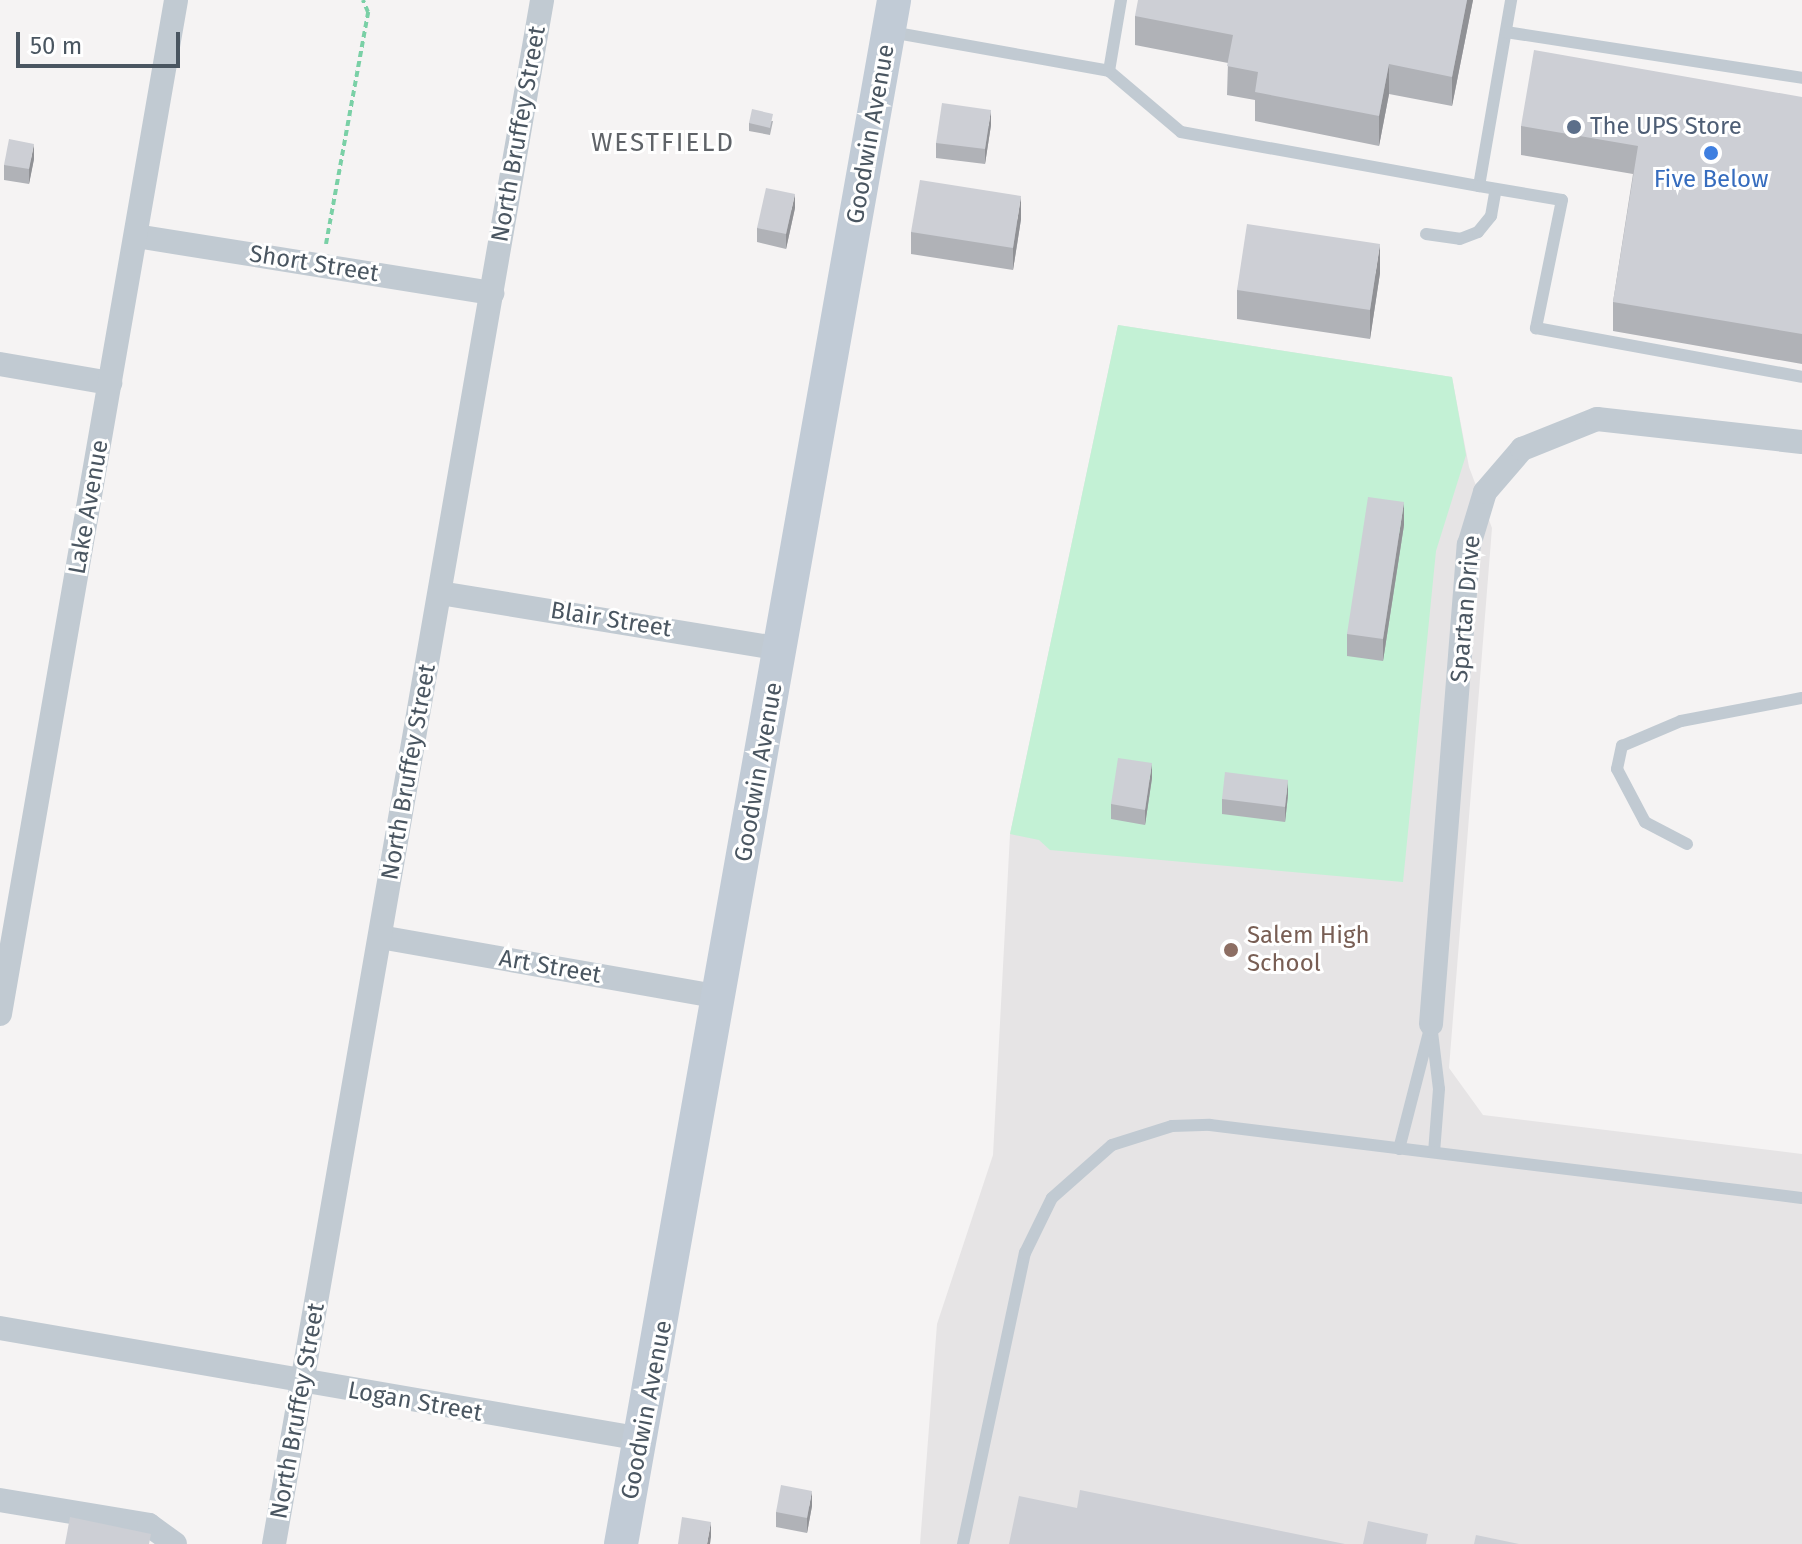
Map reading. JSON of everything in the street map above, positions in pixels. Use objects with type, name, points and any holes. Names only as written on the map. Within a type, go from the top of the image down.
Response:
[{"type":"street","name":"Lake Avenue","points":[[0,1014],[2,988],[176,0]]},
{"type":"street","name":"North Bruffey Street","points":[[274,1544],[542,0]]},
{"type":"street","name":"Goodwin Avenue","points":[[621,1544],[892,16]]},
{"type":"street","name":"Short Street","points":[[136,236],[492,293]]},
{"type":"street","points":[[0,364],[110,383]]},
{"type":"street","name":"Spartan Drive","points":[[1431,1024],[1469,545],[1485,492],[1522,449],[1597,419],[1802,442]]},
{"type":"street","name":"Blair Street","points":[[440,593],[781,649]]},
{"type":"street","name":"Art Street","points":[[380,937],[720,997]]},
{"type":"street","name":"Logan Street","points":[[0,1328],[642,1439]]},
{"type":"street","points":[[0,1500],[149,1525],[175,1544]]},
{"type":"lane","points":[[1109,71],[1121,0]]},
{"type":"lane","points":[[1479,186],[1511,0]]},
{"type":"lane","points":[[892,16],[1109,71],[1181,132],[1562,200],[1536,328],[1802,377]]},
{"type":"lane","points":[[1506,32],[1802,78]]},
{"type":"lane","points":[[1426,234],[1460,239],[1478,232],[1491,216],[1496,189]]},
{"type":"lane","points":[[1687,844],[1645,822],[1617,769],[1622,746],[1681,721],[1802,698]]},
{"type":"lane","points":[[1399,1149],[1431,1024]]},
{"type":"lane","points":[[1431,1024],[1438,1061],[1434,1152]]},
{"type":"lane","points":[[963,1544],[1025,1253],[1072,1175],[1112,1145],[1172,1126],[1434,1152],[1802,1198]]},
{"type":"path","points":[[323,266],[368,12],[363,0]]},
{"type":"shaded area","name":"Salem High School","points":[[1118,325],[1452,377],[1469,467],[1492,528],[1449,1068],[1483,1115],[1802,1154],[1802,1544],[920,1544],[937,1324],[993,1155],[1010,834]]},
{"type":"green space","points":[[1118,325],[1452,377],[1466,455],[1436,551],[1403,882],[1050,850],[1039,840],[1010,834]]},
{"type":"building","points":[[1138,0],[1467,0],[1452,77],[1389,64],[1379,116],[1255,92],[1258,72],[1227,66],[1233,35],[1135,16]]},
{"type":"building","points":[[1534,50],[1802,97],[1802,334],[1613,302],[1638,146],[1521,126]]},
{"type":"building","points":[[942,103],[991,110],[985,149],[936,143]]},
{"type":"building","points":[[752,109],[773,114],[770,128],[749,123]]},
{"type":"building","points":[[9,139],[34,144],[29,169],[4,165]]},
{"type":"building","points":[[920,180],[1021,196],[1013,248],[911,232]]},
{"type":"building","points":[[766,188],[795,194],[786,234],[757,228]]},
{"type":"building","points":[[1247,224],[1380,244],[1370,310],[1237,290]]},
{"type":"building","points":[[1368,497],[1404,502],[1383,639],[1347,634]]},
{"type":"building","points":[[1118,758],[1152,763],[1145,810],[1111,804]]},
{"type":"building","points":[[1225,772],[1288,780],[1285,807],[1222,799]]},
{"type":"building","points":[[781,1485],[812,1491],[807,1518],[776,1512]]},
{"type":"building","points":[[1080,1490],[1345,1544],[1009,1544],[1019,1496],[1077,1508]]},
{"type":"building","points":[[70,1517],[151,1534],[149,1544],[65,1544]]},
{"type":"building","points":[[682,1517],[711,1522],[707,1544],[678,1544]]},
{"type":"building","points":[[1368,1521],[1428,1534],[1426,1544],[1363,1544]]},
{"type":"building","points":[[1476,1535],[1519,1544],[1474,1544]]},
{"type":"place","name":"The UPS Store","points":[[1574,127]]},
{"type":"place","name":"Five Below","points":[[1711,153]]},
{"type":"place","name":"Salem High School","points":[[1231,950]]},
{"type":"district","name":"WESTFIELD","points":[[663,143]]}]
